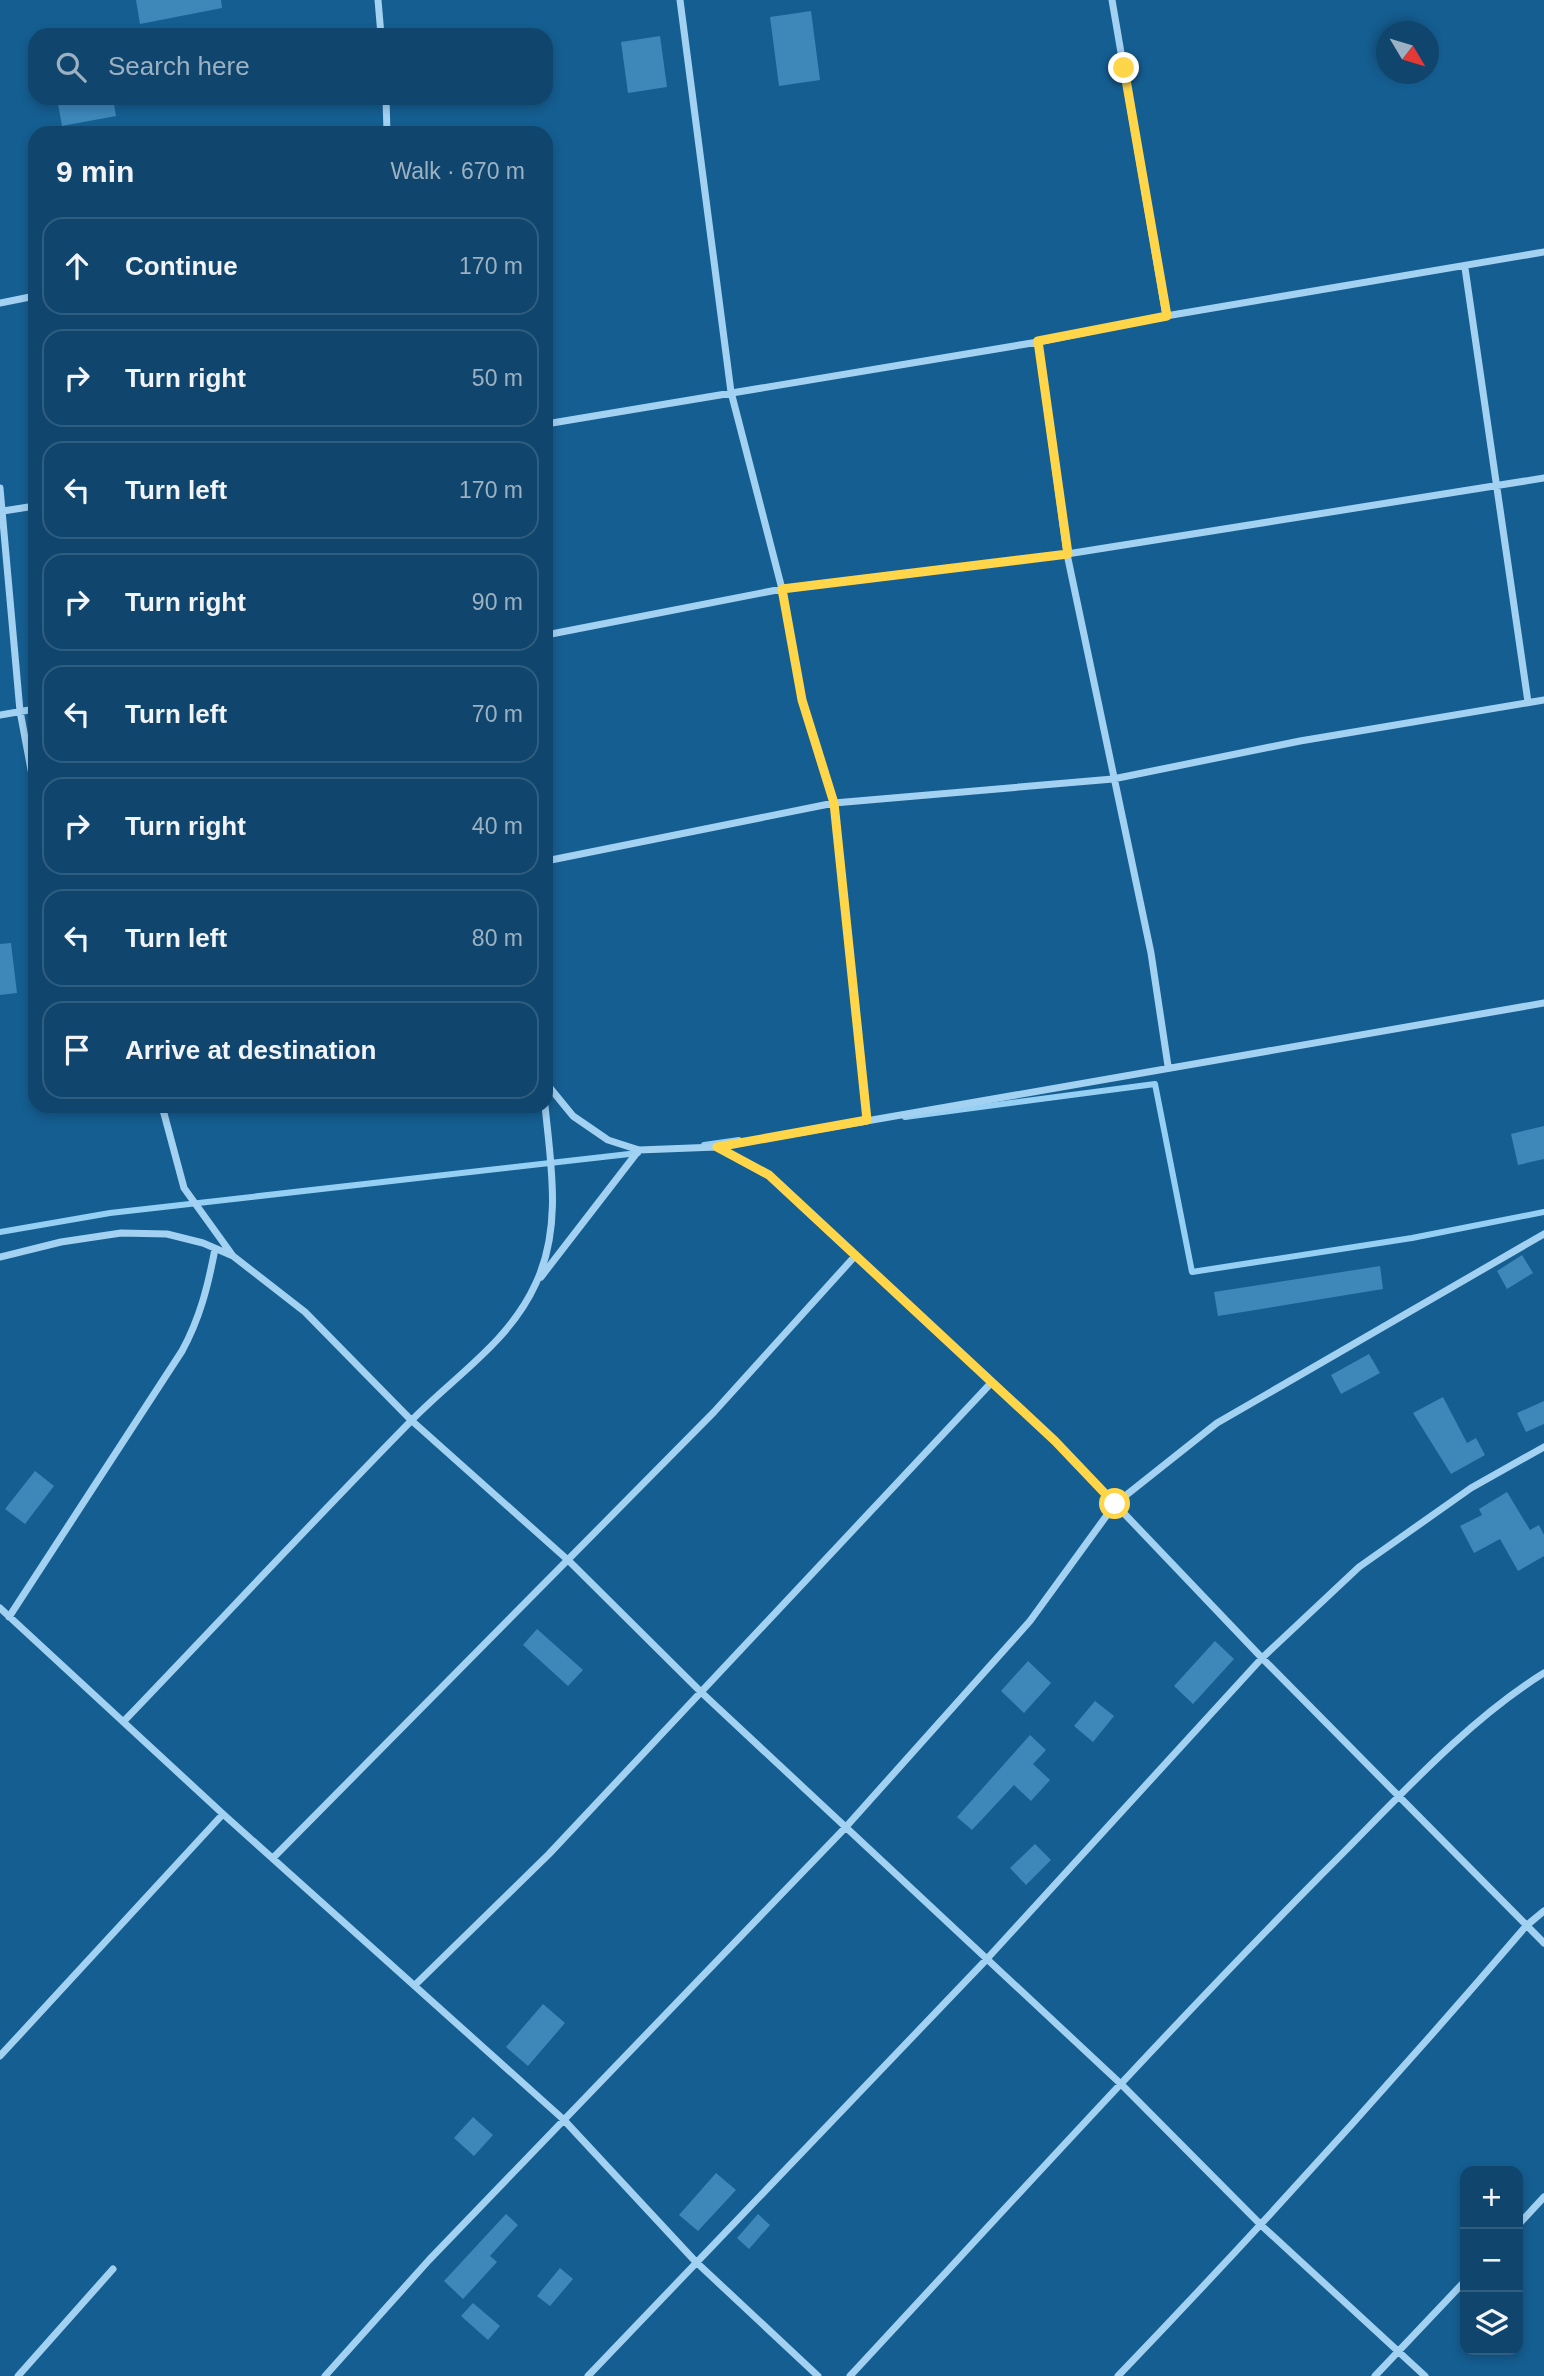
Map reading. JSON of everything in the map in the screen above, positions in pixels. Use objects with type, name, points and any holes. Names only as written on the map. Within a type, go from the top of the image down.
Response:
[{"type":"street","points":[[378,0],[380,28]]},
{"type":"street","points":[[680,0],[731,392],[782,589],[802,700],[834,803],[867,1120]]},
{"type":"street","points":[[1112,0],[1167,316]]},
{"type":"street","points":[[386,105],[387,126]]},
{"type":"street","points":[[553,423],[1038,341],[1167,316],[1465,268],[1544,252]]},
{"type":"street","points":[[1465,268],[1528,702]]},
{"type":"street","points":[[0,303],[28,297]]},
{"type":"street","points":[[1038,341],[1068,554],[1112,779],[1151,953],[1168,1066]]},
{"type":"street","points":[[553,634],[782,589],[1068,554],[1497,488],[1544,478]]},
{"type":"street","points":[[0,488],[20,711],[28,754]]},
{"type":"street","points":[[3,511],[28,507]]},
{"type":"street","points":[[553,860],[834,803],[1112,779],[1300,741],[1544,700]]},
{"type":"street","points":[[0,715],[28,710]]},
{"type":"street","points":[[553,1092],[573,1116],[608,1140],[639,1150],[717,1147],[1168,1066],[1544,1003]]},
{"type":"street","points":[[164,1113],[184,1188],[233,1256],[305,1312],[411,1420],[569,1561],[702,1693],[985,1961],[1122,2085],[1262,2226],[1425,2376]]},
{"type":"street","points":[[536,1283],[549,1241],[554,1193],[546,1113]]},
{"type":"street","points":[[717,1147],[769,1175],[1055,1441],[1262,1658],[1544,1943]]},
{"type":"street","points":[[124,1721],[411,1420],[512,1325],[536,1283],[639,1150]]},
{"type":"street","points":[[0,1257],[61,1242],[121,1234],[167,1234],[233,1256]]},
{"type":"street","points":[[325,2376],[429,2260],[845,1828],[1030,1621],[1115,1504],[1217,1423],[1544,1234]]},
{"type":"street","points":[[9,1617],[182,1351],[202,1306],[215,1249]]},
{"type":"street","points":[[273,1858],[714,1412],[855,1256]]},
{"type":"street","points":[[415,1985],[549,1854],[991,1383]]},
{"type":"street","points":[[588,2376],[985,1961],[1262,1658],[1359,1567],[1471,1488],[1544,1447]]},
{"type":"street","points":[[0,1608],[223,1814],[563,2119],[695,2262],[818,2376]]},
{"type":"street","points":[[850,2376],[1245,1952],[1399,1797],[1507,1696],[1544,1673]]},
{"type":"street","points":[[0,2056],[223,1814]]},
{"type":"street","points":[[1118,2376],[1262,2226],[1377,2100],[1526,1926],[1544,1911]]},
{"type":"street","points":[[1523,2220],[1544,2197]]},
{"type":"street","points":[[18,2376],[113,2269]]},
{"type":"street","points":[[1375,2376],[1460,2286]]},
{"type":"building","points":[[136,0],[221,0],[222,8],[140,24]]},
{"type":"building","points":[[811,11],[820,80],[779,86],[770,17]]},
{"type":"building","points":[[660,36],[667,87],[628,93],[621,42]]},
{"type":"building","points":[[58,105],[114,105],[116,116],[62,126]]},
{"type":"building","points":[[11,943],[17,993],[0,995],[0,944]]},
{"type":"building","points":[[1544,1126],[1544,1159],[1518,1165],[1511,1134]]},
{"type":"building","points":[[1522,1255],[1533,1273],[1507,1289],[1497,1271]]},
{"type":"building","points":[[1380,1266],[1383,1289],[1218,1316],[1214,1292]]},
{"type":"building","points":[[1369,1354],[1380,1373],[1341,1394],[1331,1375]]},
{"type":"building","points":[[1443,1397],[1467,1443],[1476,1438],[1485,1455],[1451,1474],[1413,1413]]},
{"type":"building","points":[[1544,1401],[1544,1424],[1526,1432],[1517,1413]]},
{"type":"building","points":[[35,1471],[54,1486],[25,1524],[5,1509]]},
{"type":"building","points":[[1507,1492],[1530,1530],[1539,1525],[1544,1535],[1544,1556],[1518,1571],[1500,1539],[1474,1553],[1460,1526],[1482,1515],[1479,1509]]},
{"type":"building","points":[[537,1629],[583,1670],[568,1686],[523,1645]]},
{"type":"building","points":[[1215,1641],[1234,1659],[1193,1704],[1174,1686]]},
{"type":"building","points":[[1028,1661],[1051,1683],[1024,1713],[1001,1691]]},
{"type":"building","points":[[1095,1701],[1114,1716],[1093,1742],[1074,1726]]},
{"type":"building","points":[[1030,1735],[1046,1750],[1033,1764],[1050,1780],[1031,1801],[1014,1785],[972,1830],[957,1817]]},
{"type":"building","points":[[1035,1844],[1051,1860],[1026,1885],[1010,1868]]},
{"type":"building","points":[[543,2004],[565,2023],[528,2066],[506,2047]]},
{"type":"building","points":[[473,2117],[493,2135],[474,2156],[454,2138]]},
{"type":"building","points":[[716,2173],[736,2190],[698,2231],[679,2215]]},
{"type":"building","points":[[506,2214],[518,2225],[490,2256],[497,2262],[463,2299],[444,2281]]},
{"type":"building","points":[[758,2214],[770,2225],[749,2249],[737,2238]]},
{"type":"building","points":[[560,2268],[573,2279],[550,2306],[537,2296]]},
{"type":"building","points":[[473,2303],[500,2326],[488,2340],[461,2316]]},
{"type":"waterway","points":[[905,1117],[1155,1084],[1192,1272],[1412,1238],[1544,1212]]},
{"type":"waterway","points":[[704,1145],[739,1140]]},
{"type":"waterway","points":[[0,1232],[110,1213],[638,1153]]},
{"type":"route","points":[[1115,1504],[1055,1441],[769,1175],[717,1147],[867,1120],[834,803],[802,700],[782,589],[1068,554],[1038,341],[1167,316],[1124,68]]}]
